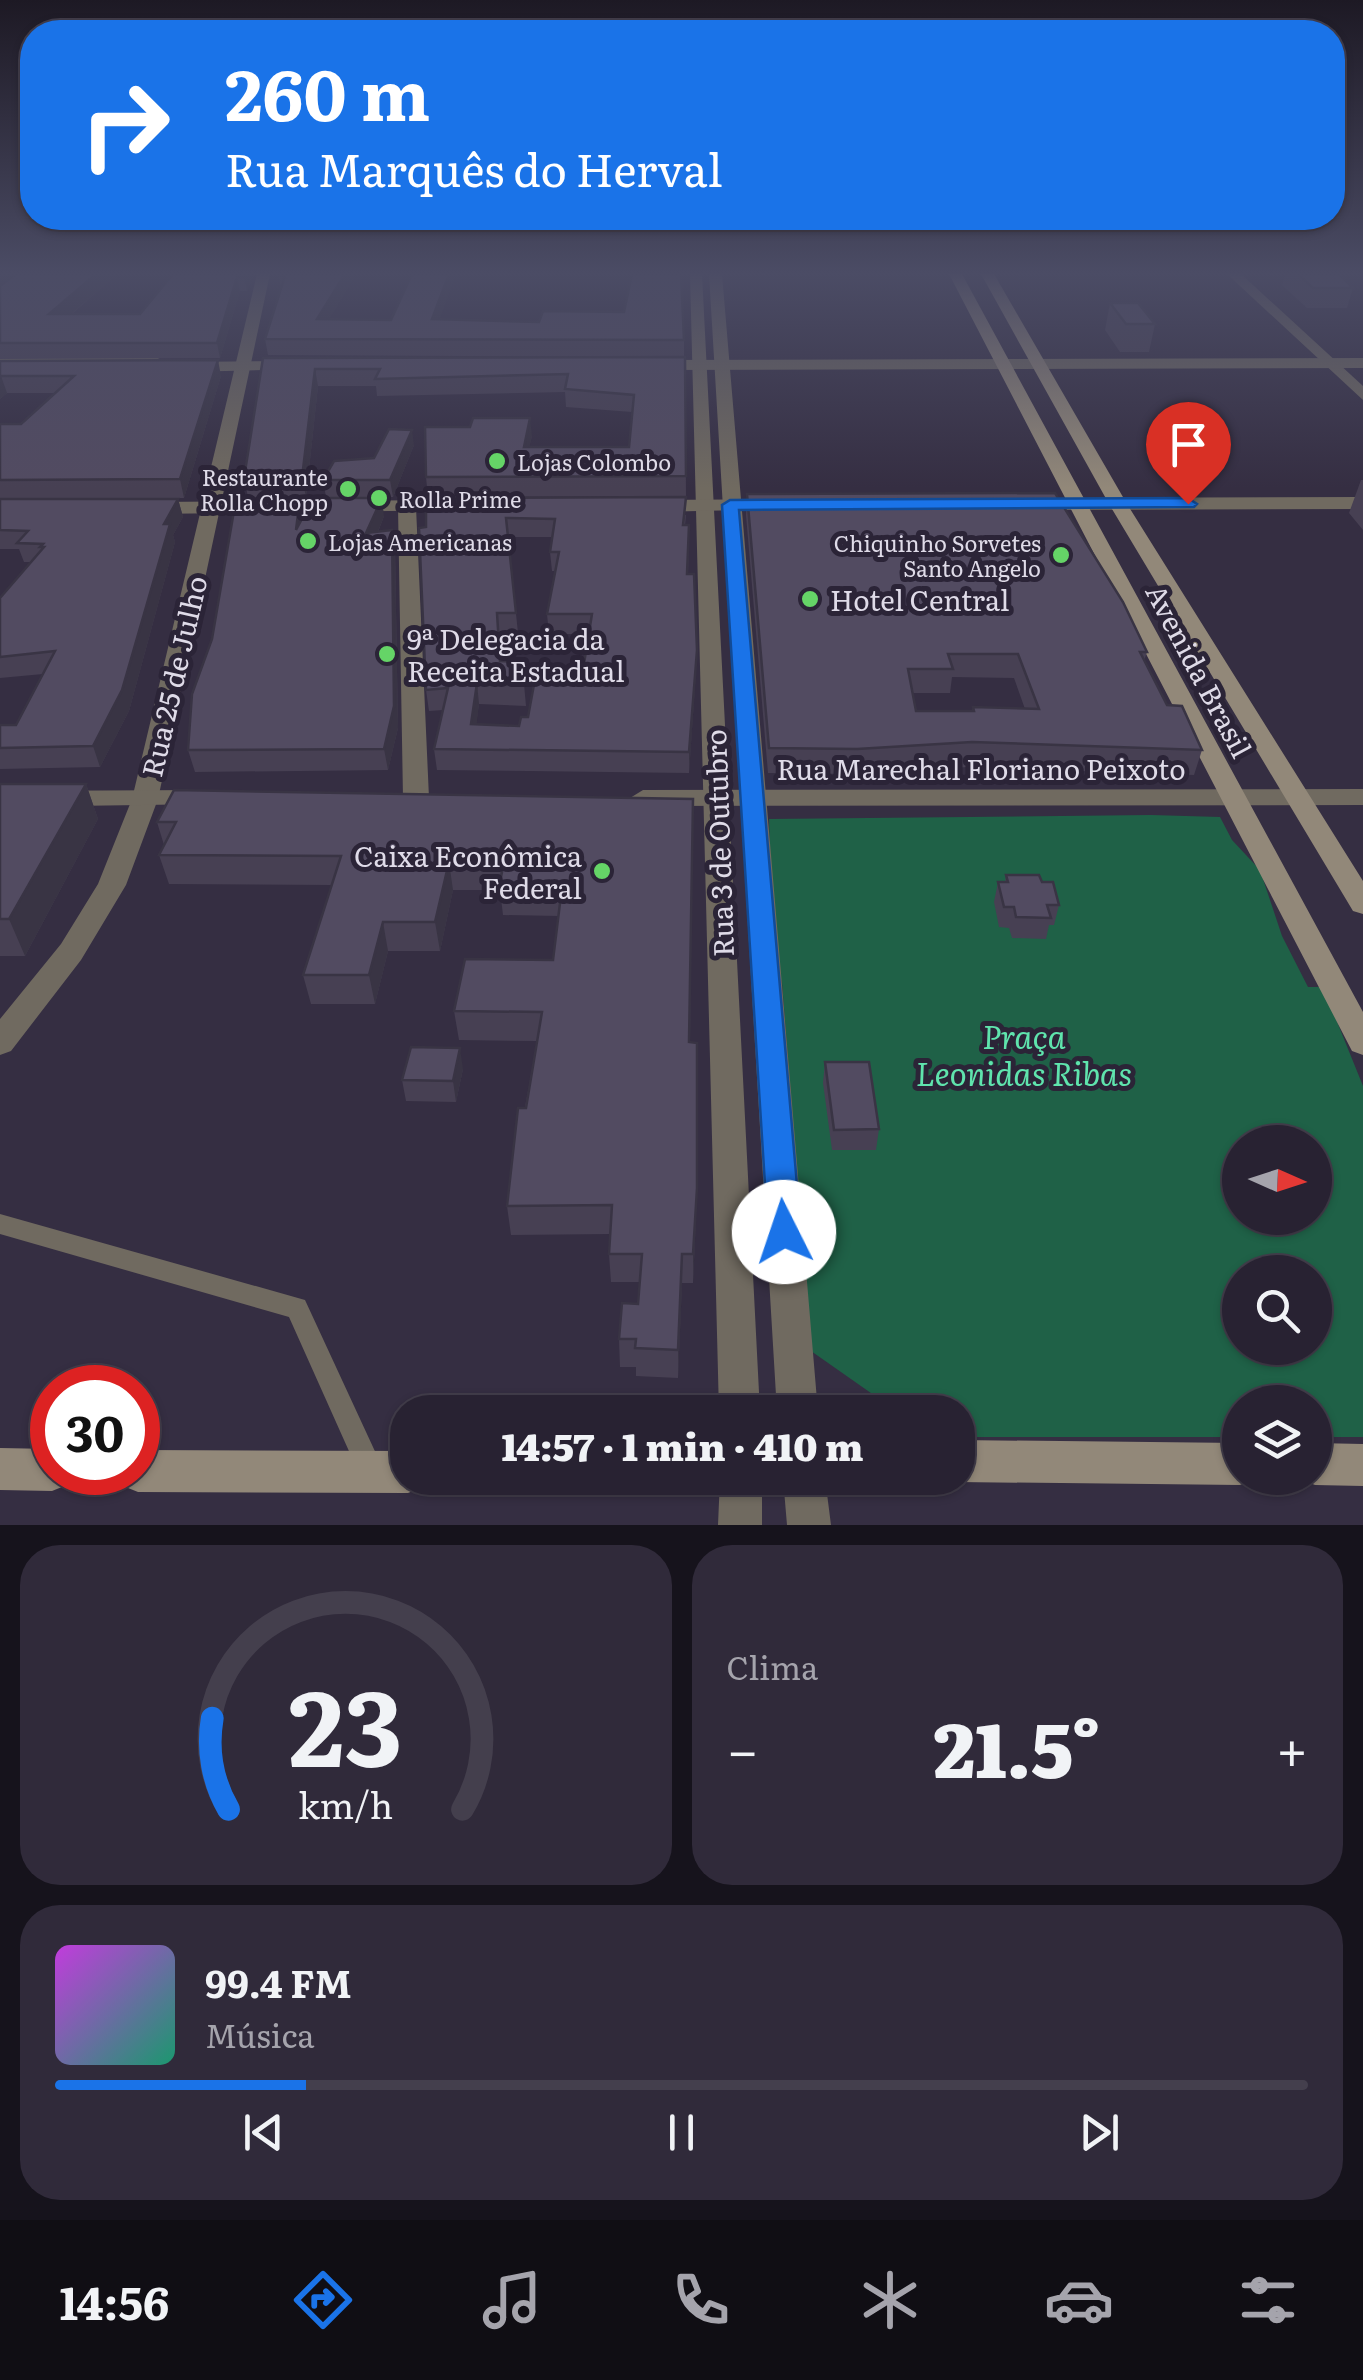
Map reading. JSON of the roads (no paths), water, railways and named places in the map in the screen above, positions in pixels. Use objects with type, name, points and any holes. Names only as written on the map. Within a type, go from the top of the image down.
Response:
[{"type":"main road","name":"Avenida Brasil","points":[[993,345],[1360,1032]]},
{"type":"main road","name":"Avenida Brasil","points":[[1029,345],[1118,504],[1363,904]]},
{"type":"main road","points":[[975,1461],[1222,1464]]},
{"type":"main road","points":[[1332,1464],[1363,1464]]},
{"type":"main road","points":[[0,1470],[30,1470]]},
{"type":"main road","points":[[160,1471],[390,1473]]},
{"type":"street","name":"Rua 25 de Julho","points":[[0,1042],[60,968],[112,885],[145,798],[246,345]]},
{"type":"street","name":"Rua 3 de Outubro","points":[[707,345],[710,362]]},
{"type":"street","name":"Rua 3 de Outubro","points":[[711,345],[723,603],[750,798],[797,1395]]},
{"type":"street","points":[[1311,345],[1363,395]]},
{"type":"street","points":[[646,359],[710,362]]},
{"type":"street","points":[[628,365],[1363,360]]},
{"type":"street","points":[[0,364],[316,363]]},
{"type":"street","points":[[1000,504],[1363,503]]},
{"type":"street","points":[[632,506],[807,505]]},
{"type":"street","points":[[407,506],[416,798]]},
{"type":"street","points":[[134,508],[482,506]]},
{"type":"street","name":"Rua 3 de Outubro","points":[[723,603],[716,798],[739,1395]]},
{"type":"street","points":[[0,799],[222,798]]},
{"type":"street","name":"Rua Marechal Floriano Peixoto","points":[[616,798],[1363,798]]},
{"type":"street","points":[[740,1525],[741,1495]]},
{"type":"street","points":[[806,1495],[809,1525]]},
{"type":"lane","points":[[0,1224],[297,1308],[390,1473]]},
{"type":"place","name":"Lojas Colombo","points":[[497,461]]},
{"type":"place","name":"Restaurante Rolla Chopp","points":[[348,489]]},
{"type":"place","name":"Rolla Prime","points":[[379,498]]},
{"type":"place","name":"Lojas Americanas","points":[[308,541]]},
{"type":"place","name":"Chiquinho Sorvetes Santo Angelo","points":[[1061,555]]},
{"type":"place","name":"Hotel Central","points":[[810,599]]},
{"type":"place","name":"9ª Delegacia da Receita Estadual","points":[[387,654]]},
{"type":"place","name":"Caixa Econômica Federal","points":[[602,871]]},
{"type":"park label","name":"Praça Leonidas Ribas","points":[[1024,1054]]}]
